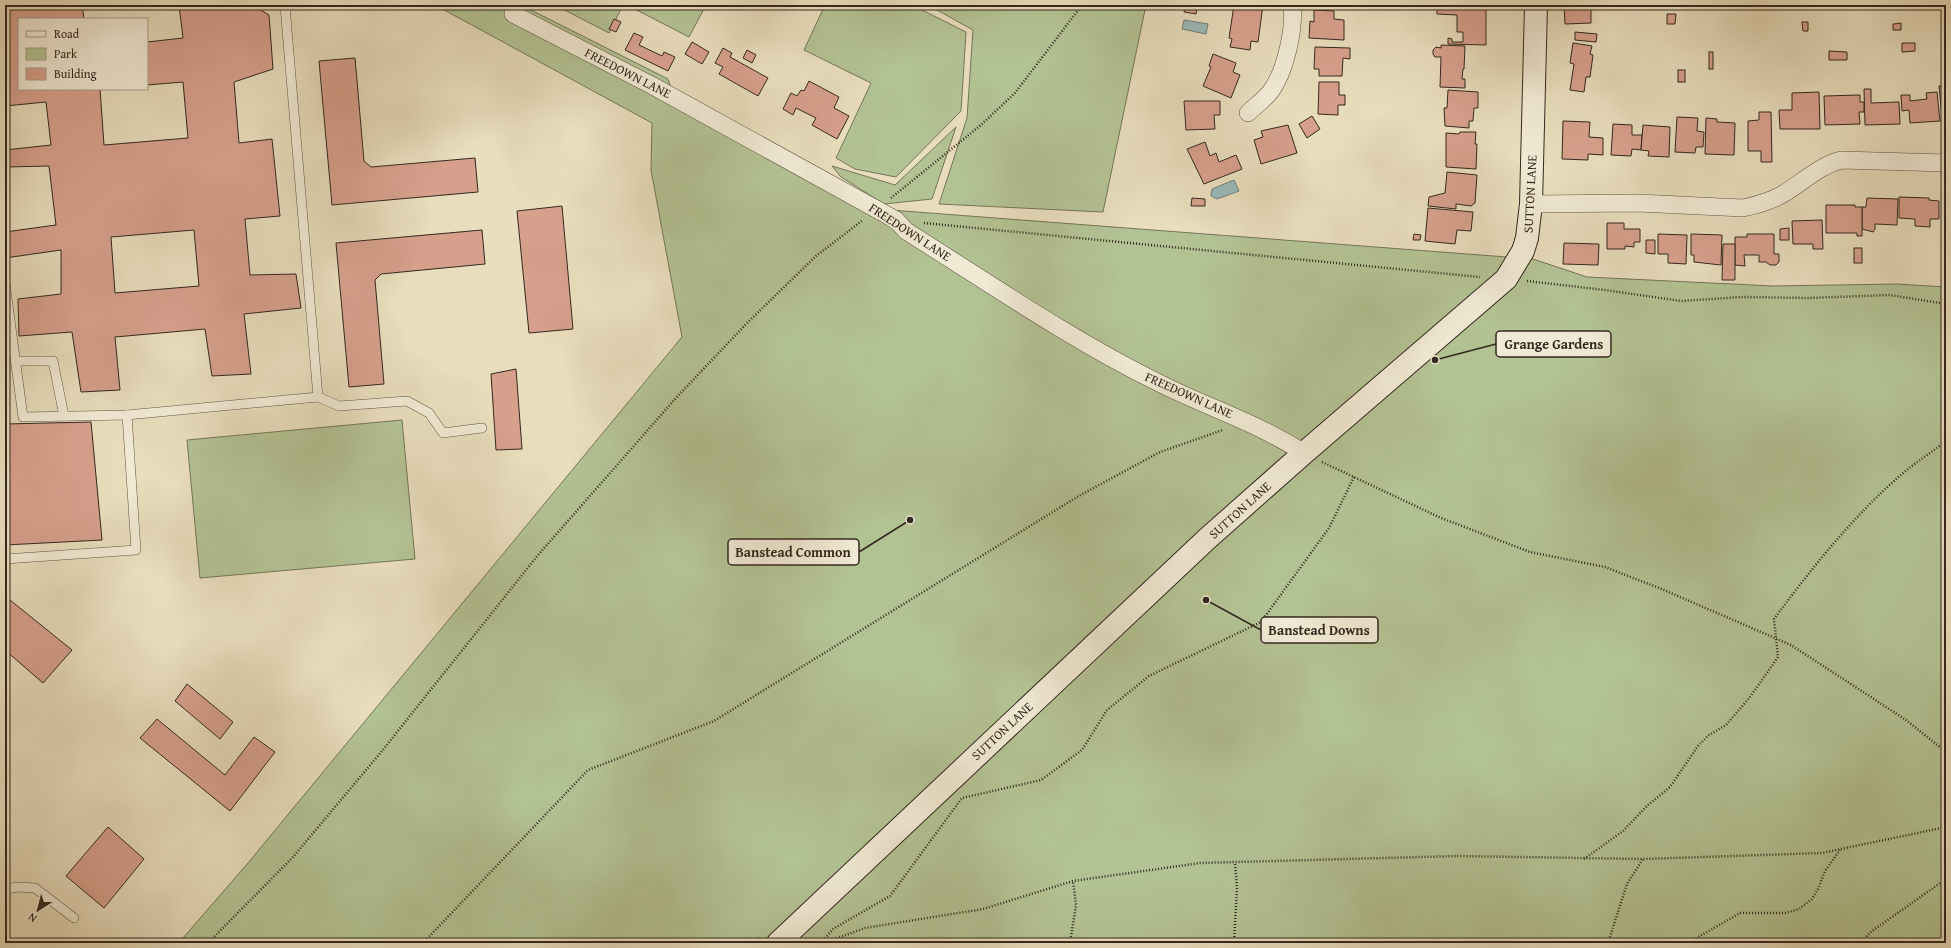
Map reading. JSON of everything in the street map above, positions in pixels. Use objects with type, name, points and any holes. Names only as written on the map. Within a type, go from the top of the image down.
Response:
[{"type":"main road","name":"SUTTON LANE","points":[[778,943],[1202,544],[1304,453],[1506,279],[1517,265],[1528,238],[1531,204],[1536,5]]},
{"type":"street","points":[[1248,112],[1272,90],[1282,70],[1291,28],[1292,5]]},
{"type":"street","name":"FREEDOWN LANE","points":[[513,14],[652,86],[877,209],[896,220],[906,231],[1062,330],[1158,383],[1247,421],[1278,436],[1304,453]]},
{"type":"street","points":[[1531,204],[1638,203],[1743,208],[1758,205],[1782,194],[1831,163],[1841,160],[1858,159],[1946,163]]},
{"type":"lane","points":[[283,5],[285,6],[318,397]]},
{"type":"lane","points":[[5,283],[23,417],[127,415],[318,397],[339,406],[407,401],[429,413],[442,433],[482,428]]},
{"type":"lane","points":[[15,360],[53,361],[64,416]]},
{"type":"lane","points":[[5,558],[136,550],[127,415]]},
{"type":"lane","points":[[5,889],[18,887],[35,888],[74,918]]},
{"type":"path","points":[[208,943],[293,857],[382,751],[538,555],[676,398],[746,324],[816,256],[981,125],[1015,93],[1082,5]]},
{"type":"path","points":[[896,220],[1506,279],[1605,290],[1682,301],[1742,297],[1808,298],[1890,295],[1946,304]]},
{"type":"path","points":[[423,943],[588,770],[714,721],[1077,497],[1160,452],[1247,421]]},
{"type":"path","points":[[1584,860],[1623,831],[1647,806],[1670,787],[1698,746],[1709,734],[1726,725],[1750,697],[1778,657],[1774,619],[1806,576],[1864,510],[1902,474],[1946,441]]},
{"type":"path","points":[[1304,453],[1441,518],[1530,552],[1604,567],[1664,590],[1791,645],[1906,720],[1946,752]]},
{"type":"path","points":[[821,943],[833,929],[890,896],[962,798],[1041,780],[1082,750],[1107,710],[1149,676],[1261,622],[1329,528],[1354,477]]},
{"type":"path","points":[[829,943],[832,940],[865,928],[984,909],[1073,881],[1200,862],[1235,863],[1325,858],[1458,856],[1584,860],[1822,853],[1946,827]]},
{"type":"path","points":[[1688,943],[1740,913],[1785,913],[1799,909],[1812,899],[1818,889],[1825,871],[1840,849]]},
{"type":"path","points":[[1608,943],[1627,884],[1643,859]]},
{"type":"path","points":[[1234,943],[1237,887],[1235,863]]},
{"type":"path","points":[[1860,943],[1872,931],[1946,879]]},
{"type":"path","points":[[1070,943],[1076,904],[1073,881]]},
{"type":"green space","points":[[435,5],[521,5],[668,79],[674,97],[877,209],[1533,259],[1587,277],[1773,286],[1897,284],[1946,287],[1946,943],[165,943],[183,938],[248,863],[682,337],[651,170],[652,123]]},
{"type":"green space","points":[[555,5],[623,5],[609,33]]},
{"type":"green space","points":[[627,5],[706,5],[689,37]]},
{"type":"green space","points":[[825,5],[912,5],[966,32],[961,111],[896,177],[855,169],[836,158],[871,83],[804,50]]},
{"type":"green space","points":[[928,5],[1146,5],[1103,212],[939,204],[967,118],[973,30]]},
{"type":"green space","points":[[956,127],[932,199],[884,204],[841,177],[832,166],[895,185]]},
{"type":"green space","points":[[402,420],[415,559],[200,578],[187,440]]},
{"type":"water","points":[[1184,20],[1208,24],[1206,34],[1182,29]]},
{"type":"water","points":[[1234,180],[1239,191],[1217,199],[1211,196],[1212,189]]},
{"type":"building","points":[[5,5],[82,5],[84,18],[18,18],[18,90],[100,90],[104,145],[188,138],[183,82],[148,85],[148,42],[183,38],[179,5],[252,5],[269,15],[273,69],[234,82],[239,143],[272,139],[280,216],[245,219],[250,275],[296,274],[301,308],[244,314],[251,374],[212,376],[205,329],[115,337],[120,390],[81,392],[72,332],[19,336],[18,299],[61,294],[61,250],[5,258],[5,232],[56,225],[49,166],[5,167],[5,150],[51,145],[46,102],[5,106]],"holes":[[[194,230],[199,286],[115,293],[111,237]]]},
{"type":"building","points":[[1186,5],[1197,7],[1196,14],[1184,12]]},
{"type":"building","points":[[1234,5],[1263,5],[1258,42],[1251,41],[1250,50],[1230,47],[1232,39],[1229,38]]},
{"type":"building","points":[[1564,5],[1591,5],[1591,23],[1565,24]]},
{"type":"building","points":[[1437,6],[1486,7],[1486,45],[1448,44],[1448,38],[1452,39],[1452,42],[1463,42],[1463,32],[1457,32],[1457,15],[1437,14]]},
{"type":"building","points":[[1314,10],[1334,11],[1334,19],[1344,20],[1344,40],[1309,38],[1310,21],[1314,22]]},
{"type":"building","points":[[1667,14],[1676,14],[1675,24],[1667,24]]},
{"type":"building","points":[[614,19],[621,22],[616,32],[609,29]]},
{"type":"building","points":[[1802,22],[1808,22],[1808,31],[1803,31]]},
{"type":"building","points":[[1901,23],[1901,30],[1893,30],[1893,24]]},
{"type":"building","points":[[1575,32],[1597,34],[1596,42],[1575,40]]},
{"type":"building","points":[[634,33],[643,37],[639,45],[662,56],[664,52],[675,57],[668,71],[625,50]]},
{"type":"building","points":[[692,42],[709,52],[702,64],[685,54]]},
{"type":"building","points":[[1573,43],[1592,46],[1590,54],[1593,55],[1590,77],[1586,77],[1584,92],[1570,90],[1574,64],[1570,63]]},
{"type":"building","points":[[1902,43],[1915,43],[1915,51],[1902,52]]},
{"type":"building","points":[[1441,45],[1465,46],[1462,79],[1465,79],[1465,88],[1440,87],[1441,57],[1435,57],[1433,50],[1436,47],[1441,48]]},
{"type":"building","points":[[1315,47],[1350,48],[1350,59],[1343,58],[1342,76],[1319,76],[1319,69],[1314,69]]},
{"type":"building","points":[[723,48],[732,53],[730,57],[768,78],[758,96],[719,74],[723,67],[715,63]]},
{"type":"building","points":[[747,50],[756,55],[752,63],[743,58]]},
{"type":"building","points":[[1829,51],[1847,52],[1847,60],[1829,60]]},
{"type":"building","points":[[1709,52],[1713,52],[1713,69],[1709,69]]},
{"type":"building","points":[[1213,54],[1236,63],[1233,72],[1240,75],[1231,98],[1203,86],[1211,67],[1209,66]]},
{"type":"building","points":[[355,58],[364,161],[371,167],[475,158],[478,192],[332,205],[319,61]]},
{"type":"building","points":[[1678,70],[1685,70],[1685,82],[1678,82]]},
{"type":"building","points":[[809,81],[839,97],[834,108],[849,116],[837,139],[812,125],[816,118],[796,108],[793,115],[783,109],[791,93],[797,96],[801,90],[804,91]]},
{"type":"building","points":[[1319,82],[1339,82],[1339,95],[1345,95],[1345,105],[1338,105],[1338,115],[1318,114]]},
{"type":"building","points":[[1946,85],[1946,117],[1942,117],[1939,86]]},
{"type":"building","points":[[1864,89],[1871,89],[1871,103],[1899,102],[1900,124],[1865,125]]},
{"type":"building","points":[[1448,90],[1478,92],[1478,108],[1474,108],[1473,121],[1469,121],[1469,128],[1445,126],[1444,108],[1447,108]]},
{"type":"building","points":[[1819,92],[1820,129],[1780,129],[1779,110],[1792,110],[1792,93]]},
{"type":"building","points":[[1937,92],[1940,121],[1910,123],[1909,110],[1902,111],[1901,95],[1910,95],[1910,101],[1927,99],[1926,93]]},
{"type":"building","points":[[1860,95],[1860,102],[1864,102],[1864,112],[1859,112],[1860,124],[1825,125],[1824,96]]},
{"type":"building","points":[[1184,101],[1220,101],[1220,115],[1214,115],[1215,129],[1186,130]]},
{"type":"building","points":[[1759,112],[1771,112],[1772,162],[1761,162],[1761,151],[1748,151],[1748,121],[1759,120]]},
{"type":"building","points":[[1312,116],[1320,129],[1307,138],[1299,124]]},
{"type":"building","points":[[1677,117],[1698,118],[1697,131],[1704,132],[1703,147],[1696,147],[1695,153],[1675,152]]},
{"type":"building","points":[[1706,118],[1717,119],[1717,122],[1735,123],[1734,155],[1705,154]]},
{"type":"building","points":[[1563,121],[1590,122],[1589,137],[1603,138],[1603,155],[1588,154],[1588,160],[1562,159]]},
{"type":"building","points":[[1613,124],[1632,125],[1632,135],[1642,135],[1641,150],[1632,149],[1631,156],[1611,155]]},
{"type":"building","points":[[1288,125],[1297,153],[1261,164],[1254,140],[1263,137],[1261,131]]},
{"type":"building","points":[[1643,125],[1670,127],[1669,157],[1648,156],[1649,151],[1641,150]]},
{"type":"building","points":[[1460,132],[1476,132],[1476,169],[1446,167],[1446,133],[1459,134]]},
{"type":"building","points":[[1205,142],[1210,156],[1216,153],[1219,162],[1236,155],[1242,169],[1204,184],[1187,149]]},
{"type":"building","points":[[1447,172],[1477,175],[1475,203],[1471,206],[1456,204],[1456,209],[1428,206],[1429,197],[1445,193]]},
{"type":"building","points":[[1899,197],[1929,198],[1929,200],[1939,201],[1939,219],[1930,219],[1930,227],[1915,226],[1915,219],[1899,218]]},
{"type":"building","points":[[1943,197],[1946,197],[1946,225],[1942,225]]},
{"type":"building","points":[[1192,198],[1205,199],[1205,206],[1191,206]]},
{"type":"building","points":[[1867,198],[1898,199],[1897,225],[1875,224],[1875,229],[1873,232],[1862,229],[1862,207],[1866,207]]},
{"type":"building","points":[[1826,205],[1855,205],[1855,207],[1862,207],[1862,236],[1857,236],[1857,233],[1826,233]]},
{"type":"building","points":[[562,206],[573,329],[529,333],[517,211]]},
{"type":"building","points":[[1428,208],[1473,212],[1471,231],[1457,230],[1455,244],[1425,241]]},
{"type":"building","points":[[1822,220],[1823,249],[1813,249],[1813,244],[1793,244],[1792,221]]},
{"type":"building","points":[[1607,223],[1624,223],[1624,229],[1640,229],[1640,242],[1634,242],[1634,247],[1625,246],[1625,249],[1607,249]]},
{"type":"building","points":[[1789,228],[1789,240],[1780,240],[1780,229]]},
{"type":"building","points":[[482,230],[485,264],[381,274],[375,280],[384,384],[349,387],[336,243]]},
{"type":"building","points":[[1414,234],[1421,235],[1420,240],[1413,240]]},
{"type":"building","points":[[1658,234],[1687,235],[1686,264],[1668,263],[1668,254],[1658,254]]},
{"type":"building","points":[[1691,234],[1722,235],[1721,265],[1694,262],[1694,255],[1691,255]]},
{"type":"building","points":[[1747,234],[1774,234],[1774,254],[1779,254],[1779,262],[1776,265],[1770,265],[1766,262],[1759,262],[1759,255],[1744,255],[1745,266],[1735,265],[1735,237],[1747,237]]},
{"type":"building","points":[[1646,240],[1655,240],[1655,254],[1646,253]]},
{"type":"building","points":[[1564,243],[1599,244],[1598,265],[1563,264]]},
{"type":"building","points":[[1723,244],[1735,244],[1735,280],[1722,280]]},
{"type":"building","points":[[1854,248],[1862,248],[1862,263],[1854,263]]},
{"type":"building","points":[[516,369],[522,449],[496,450],[491,374]]},
{"type":"building","points":[[91,422],[102,540],[5,545],[5,424]]},
{"type":"building","points":[[5,596],[72,650],[43,683],[5,650]]},
{"type":"building","points":[[187,684],[233,722],[220,739],[175,701]]},
{"type":"building","points":[[157,719],[225,775],[254,737],[275,752],[230,811],[140,738]]},
{"type":"building","points":[[108,827],[144,859],[104,908],[66,876]]},
{"type":"railway","points":[[1941,943],[1946,939]]},
{"type":"place","name":"Grange Gardens","points":[[1435,360]]},
{"type":"place","name":"Banstead Common","points":[[910,520]]},
{"type":"place","name":"Banstead Downs","points":[[1206,600]]}]
